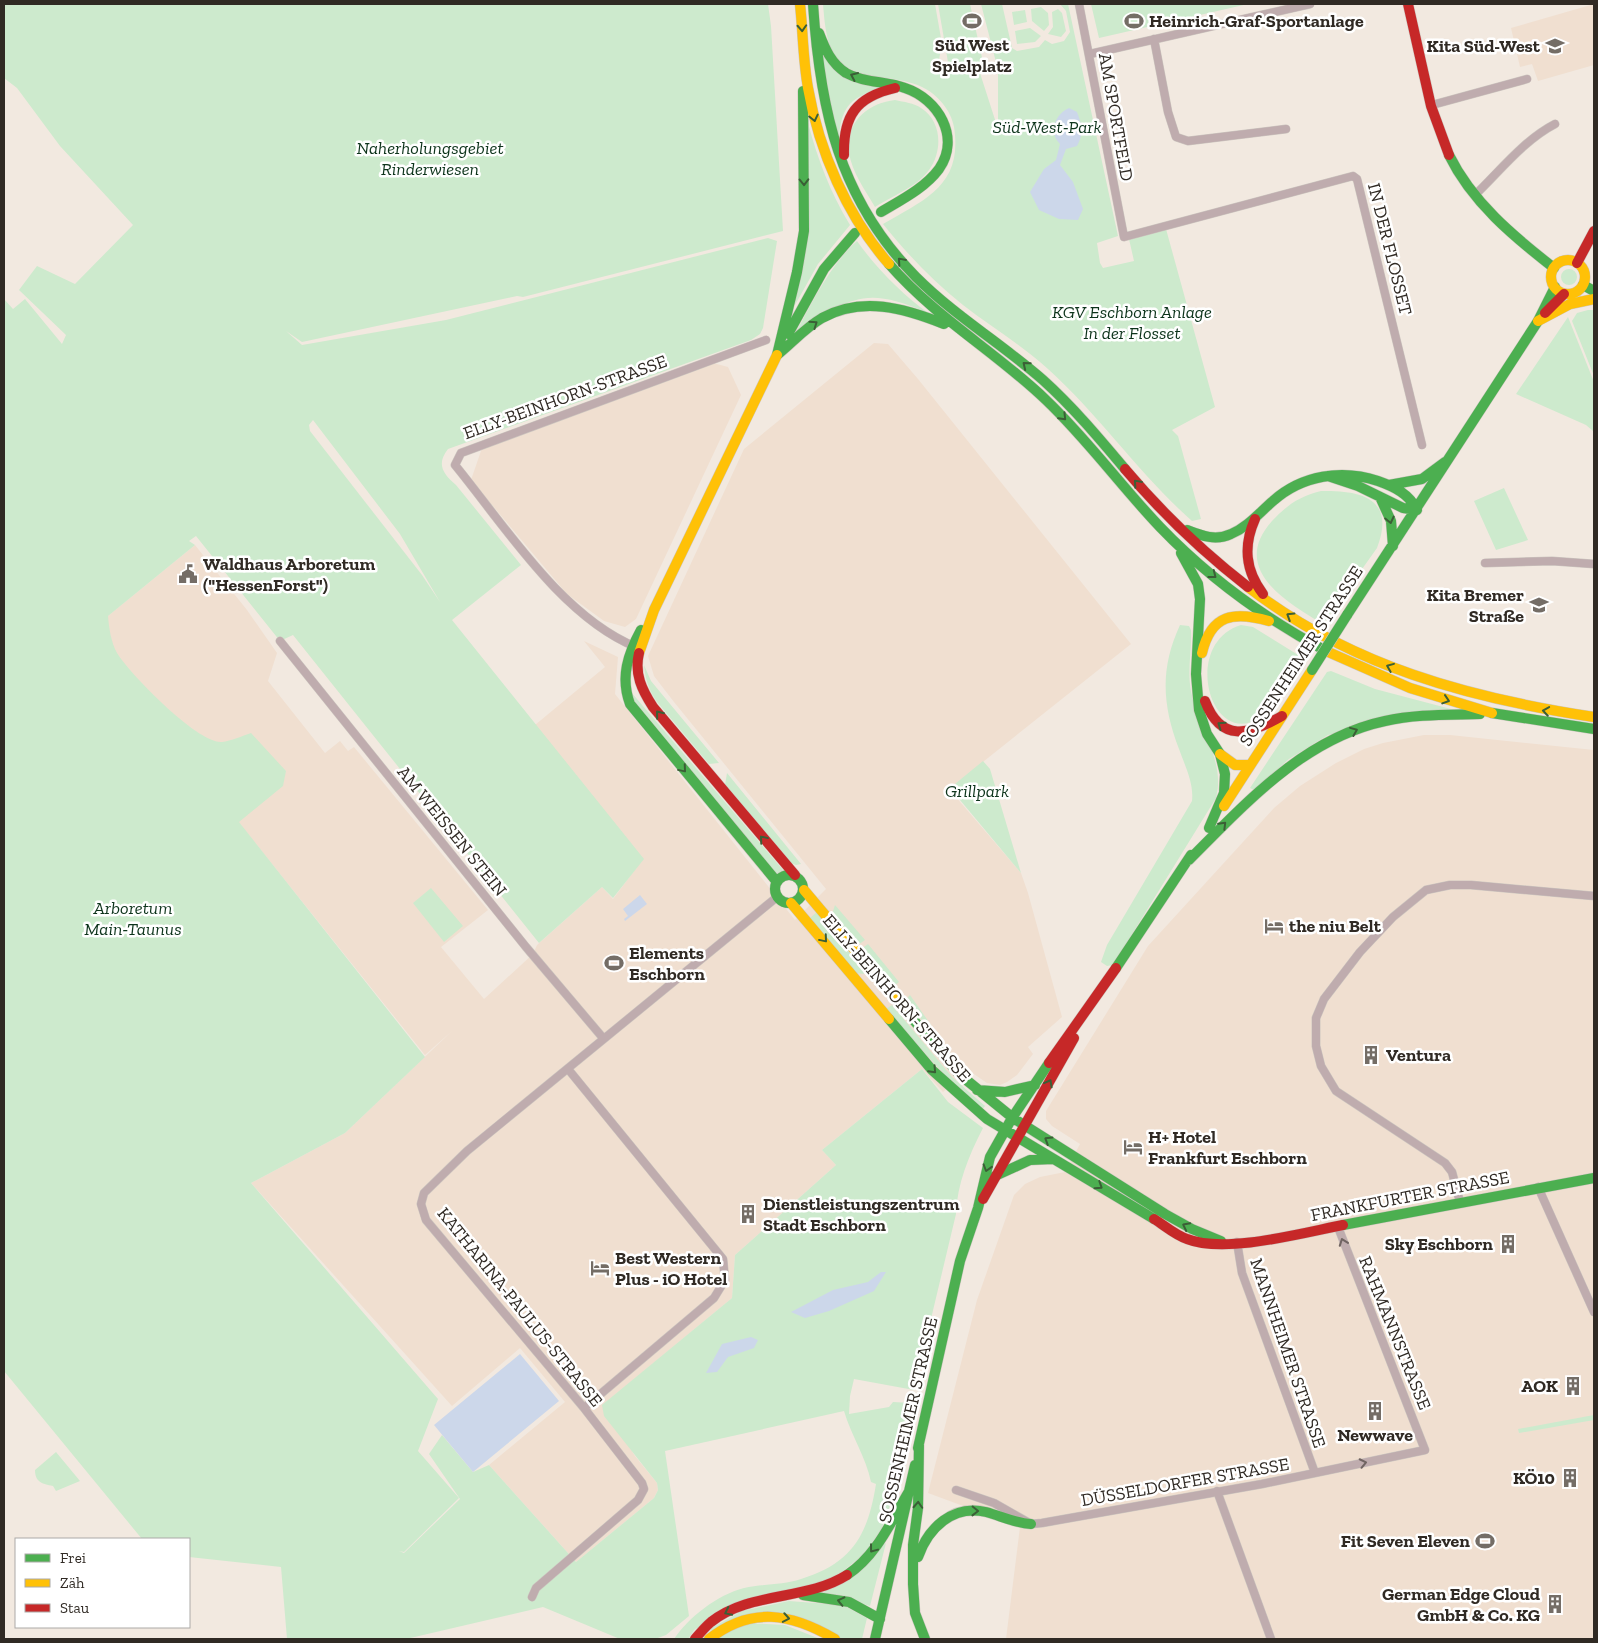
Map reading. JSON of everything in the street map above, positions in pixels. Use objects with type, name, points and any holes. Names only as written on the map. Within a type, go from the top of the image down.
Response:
[{"type":"main road","points":[[800,4],[808,89],[822,145],[834,178],[853,214],[880,254],[902,280],[958,330],[1028,383],[1047,401],[1176,544],[1235,592],[1281,625],[1339,658],[1391,681],[1456,703],[1496,714],[1594,729]]},
{"type":"main road","points":[[813,4],[817,66],[824,107],[845,172],[867,214],[888,245],[910,271],[952,310],[1016,357],[1056,392],[1170,519],[1220,565],[1271,604],[1345,647],[1426,681],[1498,702],[1594,717]]},
{"type":"main road","points":[[1408,4],[1432,105],[1444,144],[1452,162],[1475,195],[1503,226],[1554,268],[1565,261],[1578,263]]},
{"type":"main road","points":[[814,16],[822,42],[834,63],[854,77],[901,87],[921,94],[936,108],[946,128],[947,149],[943,162],[931,180],[881,212]]},
{"type":"main road","points":[[777,355],[797,272],[804,231],[804,52]]},
{"type":"main road","points":[[845,172],[842,137],[849,116],[868,97],[901,87]]},
{"type":"main road","points":[[1578,263],[1594,231]]},
{"type":"main road","points":[[777,355],[817,279],[855,232]]},
{"type":"main road","points":[[1578,263],[1585,276],[1583,286],[1594,291]]},
{"type":"main road","name":"SOSSENHEIMER STRASSE","points":[[875,1639],[960,1261],[978,1208],[987,1166],[1012,1118],[1090,1008],[1189,860],[1538,321],[1555,287],[1552,279],[1554,268]]},
{"type":"main road","name":"SOSSENHEIMER STRASSE","points":[[1538,321],[1564,294],[1575,293],[1583,286]]},
{"type":"main road","points":[[1555,287],[1564,294]]},
{"type":"main road","points":[[1538,321],[1570,304],[1594,299]]},
{"type":"main road","points":[[777,355],[823,318],[860,306],[894,306],[910,310],[958,330]]},
{"type":"main road","name":"ELLY-BEINHORN-STRASSE","points":[[777,355],[636,647],[624,676],[625,694],[630,704],[777,882]]},
{"type":"main road","points":[[1389,485],[1422,478],[1445,462]]},
{"type":"main road","points":[[1170,519],[1196,535],[1215,539],[1242,529],[1287,489],[1306,480],[1328,476],[1355,475],[1389,485],[1411,499],[1416,510]]},
{"type":"main road","points":[[1328,476],[1351,482],[1403,508],[1416,510]]},
{"type":"main road","points":[[1380,497],[1391,521],[1393,546]]},
{"type":"main road","points":[[1256,517],[1248,537],[1247,564],[1254,581],[1271,604]]},
{"type":"main road","points":[[1176,544],[1192,571],[1199,591],[1196,696],[1207,734],[1220,754],[1235,765],[1250,765]]},
{"type":"main road","points":[[1281,625],[1248,615],[1238,614],[1222,619],[1206,638],[1202,657],[1202,684],[1207,709],[1211,717],[1218,724],[1232,732],[1251,732],[1282,716]]},
{"type":"main road","name":"ELLY-BEINHORN-STRASSE","points":[[636,647],[636,673],[645,697],[801,880],[804,890],[959,1074],[1012,1118]]},
{"type":"main road","points":[[1189,860],[1258,792],[1292,763],[1332,740],[1370,724],[1391,720],[1427,716],[1496,714]]},
{"type":"main road","points":[[1209,828],[1220,804],[1225,784],[1220,754]]},
{"type":"main road","points":[[778,897],[775,890],[777,882],[782,876],[795,875]]},
{"type":"main road","points":[[791,903],[801,897],[804,890]]},
{"type":"main road","name":"ELLY-BEINHORN-STRASSE","points":[[778,897],[784,902],[791,903],[932,1070],[958,1095],[1005,1130]]},
{"type":"main road","points":[[865,990],[878,998],[887,998],[892,995]]},
{"type":"main road","name":"SOSSENHEIMER STRASSE","points":[[978,1208],[1090,1008]]},
{"type":"main road","points":[[976,1090],[1005,1092],[1035,1085]]},
{"type":"main road","name":"FRANKFURTER STRASSE","points":[[1012,1118],[1182,1224],[1213,1238],[1235,1242]]},
{"type":"main road","name":"FRANKFURTER STRASSE","points":[[1005,1130],[1187,1239],[1208,1243],[1262,1240],[1594,1178]]},
{"type":"main road","points":[[995,1176],[1036,1158],[1058,1160]]},
{"type":"main road","points":[[919,1443],[918,1508],[914,1545],[916,1613],[925,1639]]},
{"type":"main road","points":[[696,1639],[707,1625],[734,1609],[773,1598],[798,1595],[838,1581],[856,1569],[884,1534],[908,1493]]},
{"type":"main road","points":[[916,1613],[917,1559],[925,1539],[935,1525],[948,1517],[973,1510],[982,1511],[1020,1524],[1031,1524]]},
{"type":"main road","points":[[798,1595],[849,1602],[880,1619]]},
{"type":"main road","points":[[709,1639],[721,1628],[737,1620],[770,1616],[801,1622],[834,1639]]},
{"type":"street","name":"AM SPORTFELD","points":[[1079,4],[1124,237]]},
{"type":"street","points":[[1090,54],[1310,4]]},
{"type":"street","points":[[1154,39],[1168,112],[1176,138],[1188,141],[1286,129]]},
{"type":"street","points":[[1432,105],[1527,79]]},
{"type":"street","points":[[1475,195],[1519,151],[1544,129],[1555,124]]},
{"type":"street","name":"IN DER FLOSSET","points":[[1124,237],[1355,176],[1371,233],[1422,445]]},
{"type":"street","name":"ELLY-BEINHORN-STRASSE","points":[[636,647],[589,620],[564,599],[454,465],[457,457],[461,453],[766,340]]},
{"type":"street","points":[[1485,563],[1552,561],[1594,564]]},
{"type":"street","name":"AM WEISSEN STEIN","points":[[280,641],[526,947],[603,1038]]},
{"type":"street","points":[[1460,1202],[1452,1172],[1445,1164],[1336,1091],[1326,1076],[1318,1055],[1315,1031],[1320,1007],[1360,952],[1401,909],[1426,890],[1450,885],[1471,885],[1594,896]]},
{"type":"street","name":"KATHARINA-PAULUS-STRASSE","points":[[532,1597],[536,1588],[638,1500],[644,1489],[642,1483],[584,1408],[426,1220],[421,1204],[424,1193],[467,1151],[778,897]]},
{"type":"street","points":[[568,1069],[607,1120],[701,1230],[725,1267],[725,1280],[714,1298],[584,1408]]},
{"type":"street","points":[[1538,1187],[1594,1312]]},
{"type":"street","name":"RAHMANNSTRASSE","points":[[1338,1227],[1425,1450]]},
{"type":"street","name":"MANNHEIMER STRASSE","points":[[1235,1242],[1242,1273],[1315,1473]]},
{"type":"street","name":"DÜSSELDORFER STRASSE","points":[[1031,1524],[1061,1521],[1315,1473],[1425,1450]]},
{"type":"street","points":[[956,1490],[994,1503],[1031,1524]]},
{"type":"street","points":[[1217,1491],[1271,1639]]},
{"type":"shaded area","name":"Kita Süd-West","points":[[1594,4],[1594,65],[1538,81],[1532,64],[1520,67],[1511,28]]},
{"type":"shaded area","points":[[874,343],[888,344],[918,379],[1131,644],[949,789],[1021,873],[1062,1017],[1028,1047],[1033,1054],[1017,1075],[1007,1082],[1000,1085],[987,1083],[968,1070],[943,1092],[922,1069],[822,1150],[836,1165],[735,1255],[732,1298],[603,1405],[635,1456],[657,1483],[658,1490],[654,1498],[576,1562],[489,1465],[565,1402],[520,1348],[452,1406],[251,1183],[345,1133],[452,1031],[425,1055],[87,633],[195,545],[247,610],[277,653],[268,681],[325,753],[340,741],[348,751],[354,747],[488,910],[441,947],[484,999],[533,954],[537,945],[602,887],[613,899],[643,859],[535,725],[605,667],[584,641],[618,657],[615,694],[795,920],[826,889],[654,676],[648,656],[744,449]]},
{"type":"shaded area","points":[[713,363],[728,367],[741,395],[636,619],[625,627],[604,621],[567,594],[471,480],[482,448]]},
{"type":"shaded area","points":[[1424,735],[1450,735],[1594,750],[1594,1639],[1006,1639],[1020,1527],[928,1493],[977,1300],[1014,1195],[1025,1184],[1040,1177],[1065,1172],[1080,1144],[1052,1126],[1046,1119],[1046,1111],[1148,946],[1274,808],[1300,786],[1336,763],[1364,749],[1383,743]]},
{"type":"green space","points":[[4,4],[768,4],[771,26],[783,231],[523,297],[517,296],[302,342],[286,331],[302,345],[446,320],[768,238],[777,241],[763,328],[760,334],[751,340],[448,449],[442,459],[445,473],[521,565],[452,620],[644,859],[613,898],[602,887],[539,943],[293,635],[280,641],[196,536],[189,541],[195,545],[108,616],[112,640],[117,653],[124,663],[165,706],[197,732],[211,740],[222,742],[251,733],[286,771],[283,786],[239,822],[425,1057],[345,1133],[251,1183],[438,1399],[418,1451],[459,1498],[404,1552],[399,1551],[404,1553],[460,1499],[429,1454],[442,1435],[473,1472],[489,1465],[576,1562],[654,1498],[658,1490],[657,1483],[604,1416],[602,1405],[732,1298],[735,1255],[836,1165],[822,1150],[922,1069],[948,1102],[983,1128],[961,1181],[956,1214],[914,1390],[854,1379],[850,1396],[849,1414],[889,1407],[893,1402],[911,1403],[894,1474],[896,1475],[889,1509],[881,1530],[863,1555],[838,1575],[695,1629],[688,1639],[674,1639],[687,1623],[714,1601],[744,1588],[794,1581],[819,1572],[834,1564],[855,1544],[868,1518],[876,1484],[871,1482],[866,1464],[844,1411],[665,1451],[689,1616],[666,1635],[655,1639],[620,1639],[543,1607],[406,1639],[287,1639],[281,1567],[190,1557],[190,1538],[141,1538],[4,1371],[4,299],[13,309],[25,299],[62,344],[66,335],[19,290],[37,266],[75,284],[133,225],[60,146],[17,88],[4,78]],"holes":[[[313,420],[400,534],[440,602],[422,575],[310,431],[309,425]]]},
{"type":"green space","points":[[823,4],[935,4],[942,44],[938,65],[946,74],[979,70],[998,129],[998,70],[981,4],[1002,4],[1012,48],[1017,51],[1039,47],[1045,40],[1052,44],[1064,41],[1070,32],[1066,11],[1060,4],[1068,4],[1118,236],[1097,243],[1100,263],[1103,268],[1134,261],[1129,239],[1166,229],[1215,407],[1172,430],[1178,436],[1201,519],[1192,521],[1155,484],[1067,387],[1028,352],[963,305],[941,286],[883,224],[927,198],[947,177],[953,163],[955,147],[954,127],[947,109],[933,94],[922,87],[904,81],[857,72],[841,63],[835,56],[828,40]]},
{"type":"green space","points":[[938,4],[970,4],[983,62],[949,68]]},
{"type":"green space","name":"Heinrich-Graf-Sportanlage","points":[[1091,4],[1248,4],[1099,38]]},
{"type":"green space","points":[[1041,7],[1048,13],[1049,25],[1044,31],[1032,21],[1031,9]]},
{"type":"green space","points":[[1058,9],[1062,13],[1066,31],[1061,37],[1048,34],[1053,27],[1052,12]]},
{"type":"green space","points":[[1025,10],[1027,22],[1014,25],[1012,12]]},
{"type":"green space","points":[[1030,28],[1041,36],[1035,42],[1017,44],[1015,31]]},
{"type":"green space","points":[[819,44],[829,63],[881,88],[863,95],[850,104],[840,125],[839,136],[830,109]]},
{"type":"green space","points":[[895,100],[921,108],[933,120],[938,137],[937,154],[924,176],[904,191],[875,207],[853,167],[849,153],[849,142],[851,132],[860,116],[876,105]]},
{"type":"green space","points":[[808,123],[825,175],[850,225],[818,264],[795,305]]},
{"type":"green space","points":[[857,241],[890,280],[928,313],[887,299],[871,298],[857,300],[829,313],[794,336],[830,273]]},
{"type":"green space","points":[[1569,269],[1575,271],[1577,277],[1575,283],[1569,285],[1563,283],[1561,277],[1563,271]]},
{"type":"green space","points":[[1594,310],[1594,376],[1572,321],[1577,313]]},
{"type":"green space","points":[[1568,317],[1594,382],[1593,431],[1586,425],[1516,394]]},
{"type":"green space","points":[[1504,488],[1528,540],[1496,550],[1474,501]]},
{"type":"green space","points":[[1321,491],[1336,491],[1362,496],[1378,508],[1382,518],[1382,531],[1377,548],[1323,624],[1293,605],[1267,582],[1259,568],[1257,554],[1261,538],[1278,515],[1300,498]]},
{"type":"green space","points":[[1180,625],[1189,626],[1191,630],[1189,676],[1191,691],[1214,757],[1218,784],[1216,798],[1113,965],[1107,966],[1101,962],[1107,945],[1192,801],[1190,781],[1173,733],[1167,702],[1166,672],[1169,656]]},
{"type":"green space","points":[[1241,625],[1253,627],[1303,658],[1271,708],[1258,719],[1241,724],[1226,719],[1216,706],[1209,689],[1208,670],[1212,651],[1223,635]]},
{"type":"green space","points":[[644,665],[651,681],[719,763],[709,764],[657,702],[648,684]]},
{"type":"green space","points":[[1331,671],[1375,689],[1451,709],[1328,735],[1289,759],[1254,790],[1250,788],[1327,672]]},
{"type":"green space","points":[[631,692],[783,870],[776,876],[633,703]]},
{"type":"green space","name":"Grillpark","points":[[983,761],[990,769],[1021,873],[950,788]]},
{"type":"green space","points":[[727,773],[801,864],[796,865],[789,862],[725,785]]},
{"type":"green space","points":[[431,888],[463,926],[444,942],[413,903]]},
{"type":"green space","points":[[835,905],[865,940],[858,945],[832,914]]},
{"type":"green space","points":[[817,912],[863,970],[864,974],[855,973],[810,918]]},
{"type":"green space","points":[[868,944],[899,982],[893,987],[861,949]]},
{"type":"green space","points":[[910,995],[954,1058],[905,1000]]},
{"type":"green space","points":[[892,1005],[952,1077],[985,1106],[982,1110],[944,1074],[886,1009]]},
{"type":"green space","points":[[1594,1415],[1594,1420],[1519,1433],[1518,1429]]},
{"type":"green space","points":[[56,1452],[80,1481],[56,1491],[53,1486],[38,1480],[35,1470]]},
{"type":"green space","points":[[886,1543],[870,1606],[823,1593]]},
{"type":"green space","points":[[789,1601],[843,1605],[867,1618],[862,1639],[841,1639],[796,1617],[706,1631],[742,1611]]},
{"type":"green space","points":[[748,1623],[785,1625],[820,1639],[718,1639],[723,1633]]},
{"type":"water","points":[[1069,108],[1077,112],[1081,133],[1077,146],[1066,149],[1060,165],[1073,182],[1083,209],[1078,220],[1059,219],[1039,210],[1030,192],[1044,169],[1056,160],[1060,144],[1054,134],[1055,124],[1060,114]]},
{"type":"water","points":[[640,895],[647,904],[625,921],[624,919],[628,916],[623,909]]},
{"type":"water","points":[[881,1272],[886,1272],[874,1291],[829,1311],[805,1318],[791,1312],[833,1290],[868,1282]]},
{"type":"water","points":[[751,1337],[758,1340],[754,1348],[728,1357],[717,1372],[706,1373],[722,1344]]},
{"type":"water","points":[[520,1354],[559,1401],[473,1472],[434,1425]]},
{"type":"traffic: fast","points":[[813,4],[816,43],[828,116],[838,151],[851,184],[868,216],[890,247],[916,277],[1054,390],[1096,434],[1125,469]]},
{"type":"traffic: fast","points":[[819,33],[829,55],[836,65],[846,73],[860,79],[898,86],[917,93],[936,110],[947,132],[948,144],[945,157],[939,169],[920,188],[881,212]]},
{"type":"traffic: fast","points":[[777,355],[797,272],[804,231],[803,91]]},
{"type":"traffic: fast","points":[[1449,155],[1469,188],[1495,217],[1554,268]]},
{"type":"traffic: fast","points":[[788,334],[824,269],[855,233]]},
{"type":"traffic: fast","points":[[889,264],[927,302],[1027,382],[1046,400],[1076,431],[1160,527],[1197,563],[1259,610],[1326,651]]},
{"type":"traffic: fast","points":[[1583,285],[1594,291]]},
{"type":"traffic: fast","points":[[1347,615],[1538,321],[1555,287]]},
{"type":"traffic: fast","points":[[777,355],[822,318],[852,307],[868,306],[898,309],[944,324]]},
{"type":"traffic: fast","points":[[1389,485],[1422,479],[1445,462]]},
{"type":"traffic: fast","points":[[1187,530],[1209,537],[1225,536],[1237,531],[1254,519],[1284,492],[1309,480],[1323,477],[1337,475],[1364,477],[1390,486],[1406,495],[1417,510],[1403,508],[1358,486],[1328,476]]},
{"type":"traffic: fast","points":[[1380,497],[1391,521],[1393,546]]},
{"type":"traffic: fast","points":[[1181,553],[1198,584],[1200,599],[1196,674],[1199,710],[1207,734],[1220,754],[1225,774],[1224,793],[1209,828]]},
{"type":"traffic: fast","points":[[1312,670],[1347,615]]},
{"type":"traffic: fast","points":[[641,630],[632,648],[627,666],[626,684],[630,704],[777,882]]},
{"type":"traffic: fast","points":[[1492,713],[1594,729]]},
{"type":"traffic: fast","points":[[1189,860],[1254,796],[1302,758],[1328,742],[1356,730],[1385,721],[1432,715],[1480,714]]},
{"type":"traffic: fast","points":[[1116,968],[1191,855]]},
{"type":"traffic: fast","points":[[789,875],[799,879],[803,889],[799,899],[789,903],[779,899],[775,889],[779,879],[789,875]]},
{"type":"traffic: fast","points":[[912,1018],[959,1074],[1013,1118],[1165,1214],[1192,1229],[1221,1241]]},
{"type":"traffic: fast","points":[[889,1019],[932,1070],[987,1119],[1154,1219]]},
{"type":"traffic: fast","points":[[918,1448],[960,1261],[978,1208],[990,1157],[1012,1118],[1049,1063]]},
{"type":"traffic: fast","points":[[977,1090],[1005,1092],[1035,1085]]},
{"type":"traffic: fast","points":[[995,1176],[1030,1160],[1053,1159]]},
{"type":"traffic: fast","points":[[1343,1225],[1594,1178]]},
{"type":"traffic: fast","points":[[919,1443],[918,1508],[913,1545],[913,1584],[915,1613],[925,1639]]},
{"type":"traffic: fast","points":[[875,1639],[915,1465]]},
{"type":"traffic: fast","points":[[847,1575],[875,1548],[908,1493]]},
{"type":"traffic: fast","points":[[918,1557],[922,1546],[935,1528],[953,1515],[963,1512],[974,1510],[986,1512],[1031,1524]]},
{"type":"traffic: fast","points":[[803,1595],[849,1602],[880,1619]]},
{"type":"traffic: slow","points":[[800,4],[808,88],[819,135],[827,159],[860,225],[889,264]]},
{"type":"traffic: slow","points":[[1568,260],[1580,265],[1585,277],[1580,289],[1568,294],[1556,289],[1551,277],[1556,265],[1568,260]]},
{"type":"traffic: slow","points":[[1538,321],[1570,304],[1594,299]]},
{"type":"traffic: slow","points":[[639,653],[654,610],[777,355]]},
{"type":"traffic: slow","points":[[1248,587],[1287,614],[1328,638],[1369,658],[1456,688],[1502,700],[1594,717]]},
{"type":"traffic: slow","points":[[1202,653],[1211,630],[1218,623],[1226,619],[1235,616],[1245,616],[1269,621]]},
{"type":"traffic: slow","points":[[1326,651],[1410,688],[1492,713]]},
{"type":"traffic: slow","points":[[1224,806],[1312,670]]},
{"type":"traffic: slow","points":[[1220,754],[1235,765],[1250,765]]},
{"type":"traffic: slow","points":[[804,890],[912,1018]]},
{"type":"traffic: slow","points":[[791,903],[889,1019]]},
{"type":"traffic: slow","points":[[709,1639],[740,1621],[771,1617],[803,1623],[835,1639]]},
{"type":"traffic: jam","points":[[1408,4],[1431,106],[1449,155]]},
{"type":"traffic: jam","points":[[844,155],[846,129],[854,110],[870,97],[895,88]]},
{"type":"traffic: jam","points":[[1577,263],[1594,231]]},
{"type":"traffic: jam","points":[[1545,313],[1564,294]]},
{"type":"traffic: jam","points":[[1125,469],[1184,531],[1248,587]]},
{"type":"traffic: jam","points":[[1255,519],[1249,539],[1248,558],[1252,576],[1263,594]]},
{"type":"traffic: jam","points":[[639,653],[638,675],[645,694],[653,707],[795,875]]},
{"type":"traffic: jam","points":[[1205,701],[1219,724],[1237,731],[1258,728],[1282,716]]},
{"type":"traffic: jam","points":[[1049,1063],[1116,968]]},
{"type":"traffic: jam","points":[[983,1199],[1074,1038]]},
{"type":"traffic: jam","points":[[1154,1219],[1187,1239],[1203,1243],[1222,1244],[1264,1241],[1343,1225]]},
{"type":"traffic: jam","points":[[695,1639],[711,1622],[726,1612],[760,1600],[814,1589],[847,1575]]},
{"type":"place","name":"Süd West Spielplatz","points":[[972,21]]},
{"type":"place","name":"Heinrich-Graf-Sportanlage","points":[[1134,21]]},
{"type":"place","name":"Kita Süd-West","points":[[1555,46]]},
{"type":"place","name":"Waldhaus Arboretum (\"HessenForst\")","points":[[188,574]]},
{"type":"place","name":"Kita Bremer Straße","points":[[1539,605]]},
{"type":"place","name":"the niu Belt","points":[[1274,926]]},
{"type":"place","name":"Elements Eschborn","points":[[614,963]]},
{"type":"place","name":"Ventura","points":[[1371,1055]]},
{"type":"place","name":"H+ Hotel Frankfurt Eschborn","points":[[1133,1147]]},
{"type":"place","name":"Dienstleistungszentrum Stadt Eschborn","points":[[748,1214]]},
{"type":"place","name":"Sky Eschborn","points":[[1508,1244]]},
{"type":"place","name":"Best Western Plus - iO Hotel","points":[[600,1268]]},
{"type":"place","name":"AOK","points":[[1573,1386]]},
{"type":"place","name":"Newwave","points":[[1375,1411]]},
{"type":"place","name":"KÖ10","points":[[1570,1478]]},
{"type":"place","name":"Fit Seven Eleven","points":[[1485,1541]]},
{"type":"place","name":"German Edge Cloud GmbH & Co. KG","points":[[1555,1604]]},
{"type":"park label","name":"Süd-West-Park","points":[[1047,127]]},
{"type":"park label","name":"Naherholungsgebiet Rinderwiesen","points":[[430,158]]},
{"type":"park label","name":"KGV Eschborn Anlage In der Flosset","points":[[1132,322]]},
{"type":"park label","name":"Arboretum Main-Taunus","points":[[133,918]]}]
